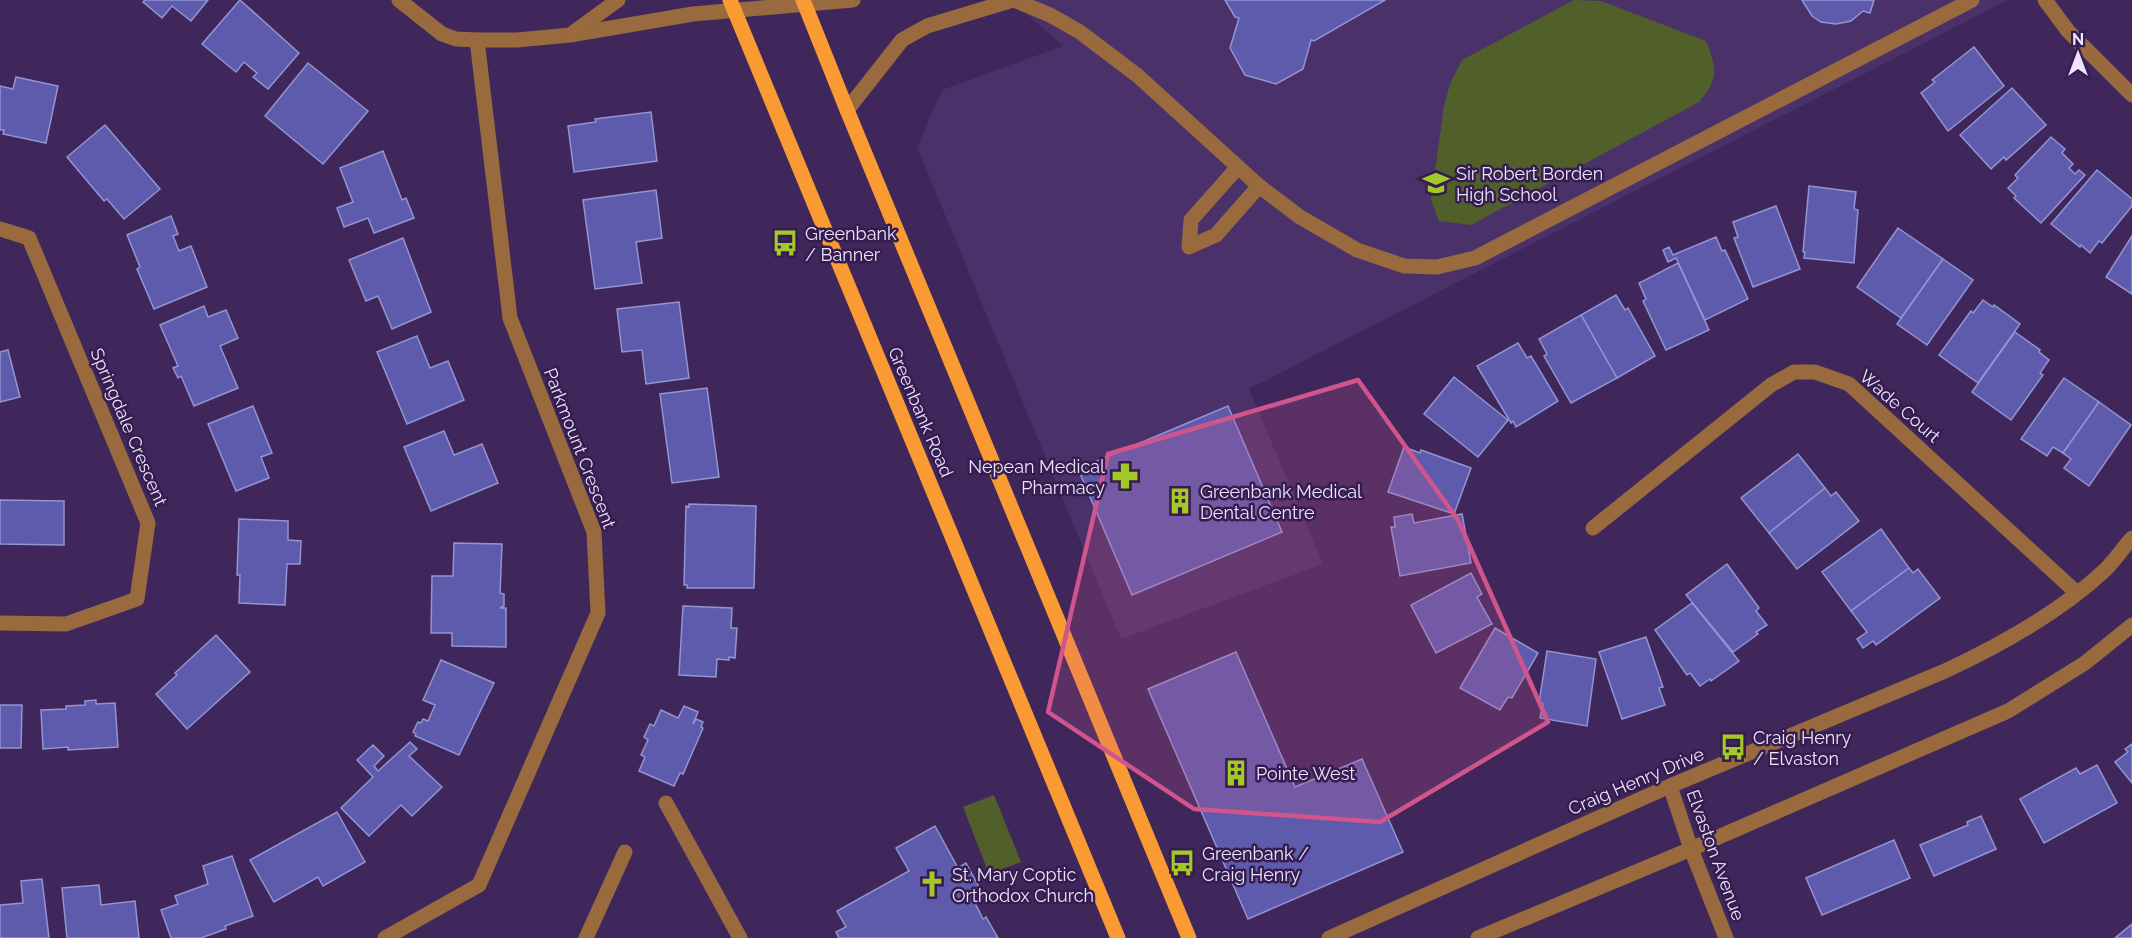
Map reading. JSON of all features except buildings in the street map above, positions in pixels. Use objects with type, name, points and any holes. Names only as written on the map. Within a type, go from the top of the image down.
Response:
[{"type":"main road","points":[[804,2],[1189,938]]},
{"type":"main road","name":"Greenbank Road","points":[[732,5],[1118,938]]},
{"type":"street","points":[[399,0],[442,34],[456,39],[477,40],[517,40],[570,35],[732,5],[853,0]]},
{"type":"street","points":[[570,35],[618,0]]},
{"type":"street","points":[[847,110],[902,40],[927,26],[1013,0],[1050,15],[1080,32],[1138,76],[1238,168],[1300,217],[1365,254],[1404,266],[1437,267],[1475,258],[1972,0]]},
{"type":"street","points":[[2045,0],[2068,31],[2132,95]]},
{"type":"street","name":"Parkmount Crescent","points":[[385,938],[479,885],[598,613],[594,532],[510,318],[477,40]]},
{"type":"street","points":[[1238,168],[1191,220],[1189,247],[1216,234],[1259,186]]},
{"type":"street","name":"Springdale Crescent","points":[[0,229],[29,238],[148,523],[137,599],[66,624],[0,623]]},
{"type":"street","name":"Wade Court","points":[[1593,528],[1771,385],[1794,372],[1815,372],[1849,384],[2077,593]]},
{"type":"street","name":"Craig Henry Drive","points":[[1329,938],[1670,786],[1980,655],[2019,633],[2077,593],[2106,569],[2132,538]]},
{"type":"street","points":[[1478,938],[1691,849],[2008,711],[2085,663],[2132,625]]},
{"type":"street","name":"Elvaston Avenue","points":[[1670,786],[1691,849],[1726,938]]},
{"type":"street","points":[[666,803],[740,938]]},
{"type":"street","points":[[586,938],[625,852]]},
{"type":"highlighted area","points":[[1358,380],[1458,520],[1548,722],[1380,822],[1194,809],[1048,712],[1108,454]]},
{"type":"shaded area","points":[[1011,0],[2008,0],[1249,389],[1323,564],[1121,639],[917,147],[942,90],[1063,46]]},
{"type":"green space","points":[[1574,0],[1601,1],[1706,41],[1714,67],[1710,86],[1699,102],[1471,225],[1439,221],[1431,200],[1444,106],[1450,84],[1462,60]]},
{"type":"green space","points":[[994,795],[1021,862],[989,874],[963,807]]},
{"type":"place","name":"Sir Robert Borden High School","points":[[1436,183]]},
{"type":"place","name":"Greenbank / Banner","points":[[785,243]]},
{"type":"place","name":"Nepean Medical Pharmacy","points":[[1125,476]]},
{"type":"place","name":"Greenbank Medical Dental Centre","points":[[1180,501]]},
{"type":"place","name":"Craig Henry / Elvaston","points":[[1733,747]]},
{"type":"place","name":"Pointe West","points":[[1236,773]]},
{"type":"place","name":"Greenbank / Craig Henry","points":[[1182,863]]},
{"type":"place","name":"St. Mary Coptic Orthodox Church","points":[[932,884]]}]
